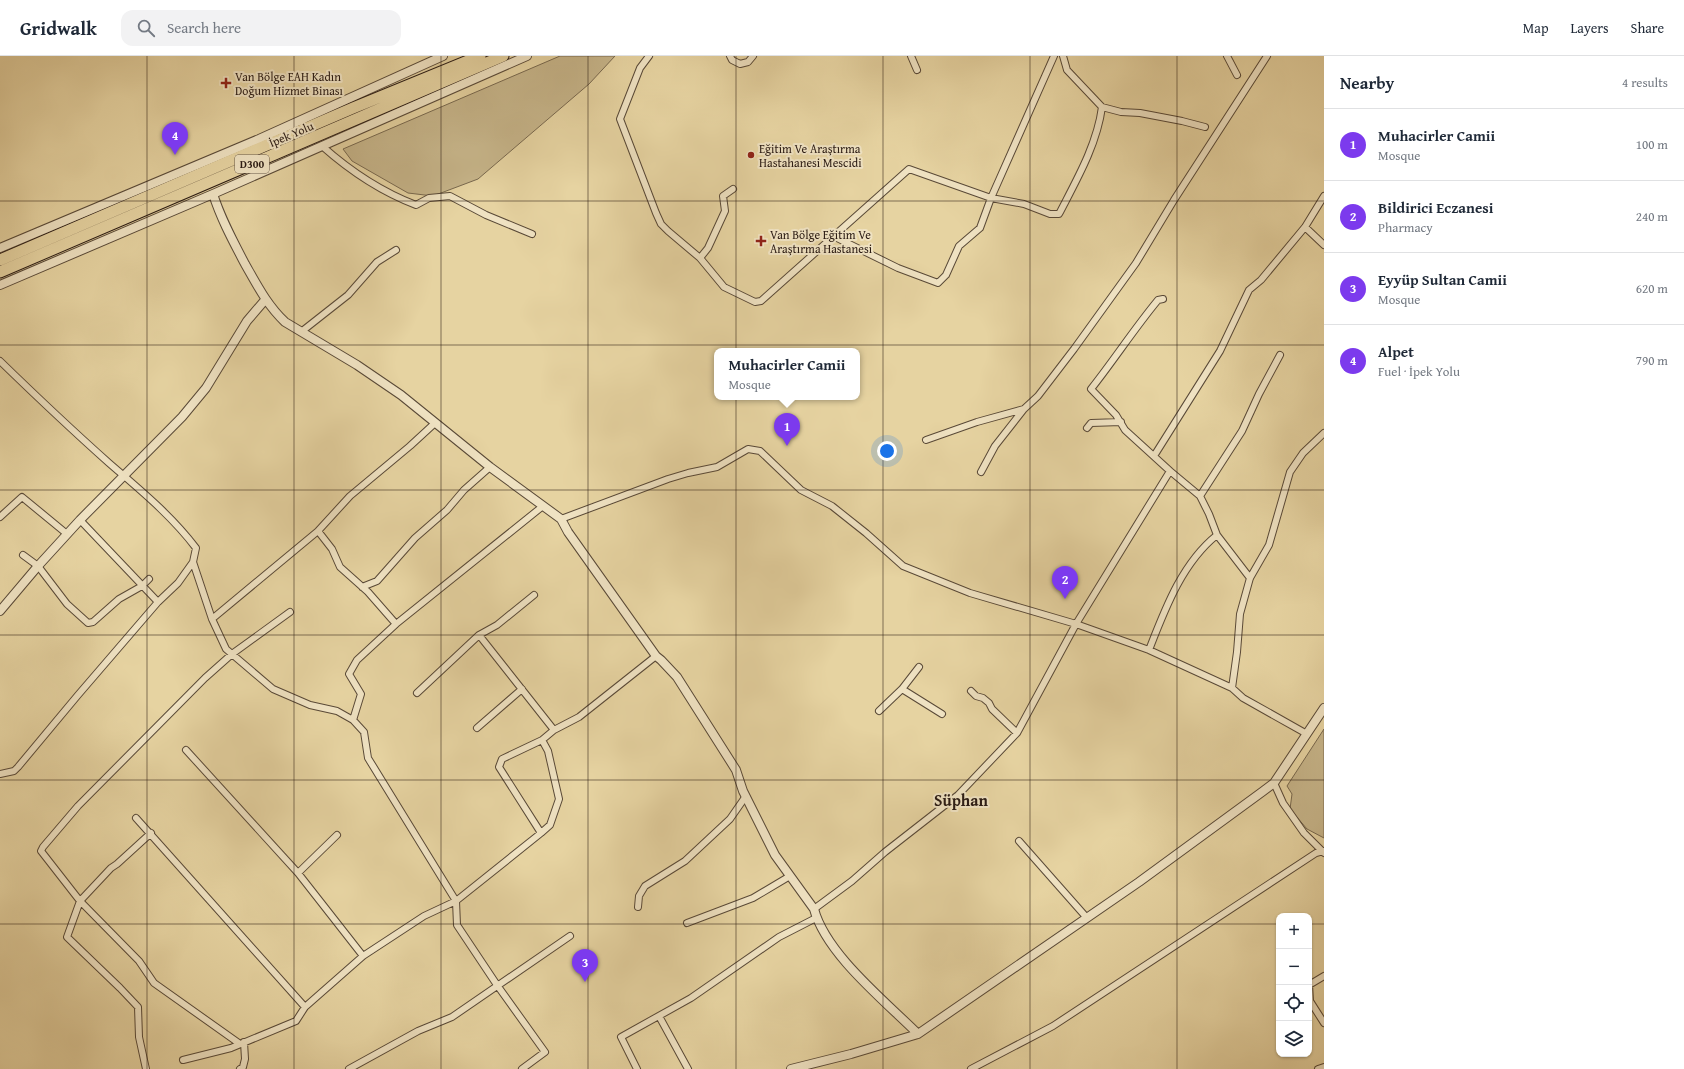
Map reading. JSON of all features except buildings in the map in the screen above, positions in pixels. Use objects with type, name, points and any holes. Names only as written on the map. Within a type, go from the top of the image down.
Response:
[{"type":"highway","points":[[353,108],[468,56]]},
{"type":"highway","name":"İpek Yolu","points":[[0,260],[353,108],[480,56]]},
{"type":"highway","name":"İpek Yolu","points":[[0,272],[503,56]]},
{"type":"street","points":[[0,248],[165,177],[259,139],[443,56]]},
{"type":"street","points":[[0,285],[213,194],[527,56]]},
{"type":"street","points":[[649,56],[640,68],[620,119],[661,224],[700,258],[724,287],[755,302],[761,301],[910,169],[991,198],[1024,204],[1050,214],[1059,214],[1092,143],[1102,107]]},
{"type":"street","points":[[730,56],[732,60],[740,64],[748,62],[753,56]]},
{"type":"street","points":[[911,56],[917,70]]},
{"type":"street","points":[[835,237],[898,268],[938,283],[946,275],[959,246],[980,228],[991,198],[1054,56]]},
{"type":"street","points":[[1063,56],[1067,70],[1102,107],[1121,112],[1140,113],[1182,121],[1205,127]]},
{"type":"street","points":[[1227,56],[1237,75]]},
{"type":"street","points":[[981,472],[995,446],[1024,408],[1038,396],[1136,263],[1174,200],[1267,56]]},
{"type":"street","points":[[322,146],[338,160],[397,198],[416,205],[429,198],[450,196],[532,234]]},
{"type":"street","points":[[700,258],[708,248],[725,212],[723,196],[732,189]]},
{"type":"street","points":[[213,194],[227,231],[265,300],[285,322],[357,366],[394,391],[490,467],[561,519],[568,532],[656,656],[677,677],[736,770],[746,796],[775,855],[814,909],[816,918],[833,947],[918,1034]]},
{"type":"street","points":[[1154,456],[1220,351],[1248,290],[1261,280],[1305,227],[1324,196]]},
{"type":"street","points":[[1305,227],[1324,245]]},
{"type":"street","points":[[301,332],[348,295],[377,262],[396,250]]},
{"type":"street","points":[[1163,299],[1158,300],[1134,329],[1115,359],[1091,389],[1116,415],[1125,430],[1200,496],[1217,535],[1250,578]]},
{"type":"street","points":[[0,611],[80,520],[182,417],[206,388],[247,321],[265,300]]},
{"type":"street","points":[[1200,496],[1242,431],[1259,394],[1280,355]]},
{"type":"street","points":[[0,361],[151,499],[185,534],[196,548],[193,562],[178,583],[158,602],[18,768],[14,771],[0,774]]},
{"type":"street","points":[[926,440],[977,422],[1024,408]]},
{"type":"street","points":[[1087,428],[1091,423],[1121,422]]},
{"type":"street","points":[[212,619],[318,531],[350,496],[435,423]]},
{"type":"street","points":[[1232,688],[1240,614],[1250,578],[1269,545],[1290,472],[1303,452],[1324,433]]},
{"type":"street","points":[[561,519],[668,479],[717,467],[748,449],[760,450],[801,490],[832,506],[866,532],[903,566],[970,593],[1076,624],[1149,650],[1232,688],[1243,698],[1307,734]]},
{"type":"street","points":[[362,587],[377,581],[415,538],[448,510],[464,490],[490,467]]},
{"type":"street","points":[[814,909],[852,881],[885,852],[958,795],[1017,733],[1076,624],[1170,471]]},
{"type":"street","points":[[0,517],[22,497],[67,534]]},
{"type":"street","points":[[353,720],[361,694],[349,674],[357,660],[396,624],[543,506]]},
{"type":"street","points":[[80,520],[158,602]]},
{"type":"street","points":[[318,531],[332,549],[340,567],[362,587],[396,624]]},
{"type":"street","points":[[1149,650],[1170,599],[1196,556],[1205,544],[1217,535]]},
{"type":"street","points":[[23,555],[38,566],[67,604],[88,623],[93,622],[119,599],[142,586],[149,579]]},
{"type":"street","points":[[193,562],[212,619],[226,649],[273,689],[310,705],[336,711],[353,720],[364,732],[368,758],[456,901],[457,925],[544,1052],[522,1069]]},
{"type":"street","points":[[417,694],[479,636],[497,625],[534,595]]},
{"type":"street","points":[[240,1069],[243,1067],[245,1058],[242,1043],[154,984],[138,961],[80,901],[41,852],[43,847],[78,806],[205,678],[232,654],[290,612]]},
{"type":"street","points":[[479,636],[554,730]]},
{"type":"street","points":[[541,833],[499,766],[502,759],[542,740],[554,730],[579,717],[656,656]]},
{"type":"street","points":[[879,711],[902,689],[919,667]]},
{"type":"street","points":[[902,689],[917,700],[942,714]]},
{"type":"street","points":[[477,728],[522,690]]},
{"type":"street","points":[[971,691],[976,696],[989,702],[992,709],[1017,733]]},
{"type":"street","points":[[791,1069],[852,1054],[918,1034],[1167,862],[1274,783],[1324,708]]},
{"type":"street","points":[[183,1060],[231,1048],[296,1020],[305,1007],[363,956],[424,916],[456,901],[541,833],[550,824],[559,799],[548,751],[542,740]]},
{"type":"street","points":[[186,750],[298,872],[363,956]]},
{"type":"street","points":[[1274,783],[1283,803],[1304,833],[1324,852]]},
{"type":"street","points":[[638,907],[639,896],[645,886],[685,861],[730,819],[746,796]]},
{"type":"street","points":[[136,818],[305,1007]]},
{"type":"street","points":[[146,1069],[139,1037],[138,1007],[67,937],[80,901],[111,868],[151,834]]},
{"type":"street","points":[[298,872],[337,835]]},
{"type":"street","points":[[1019,841],[1087,918]]},
{"type":"street","points":[[975,1068],[1053,1026],[1316,853],[1324,852]]},
{"type":"street","points":[[687,923],[753,898],[790,876]]},
{"type":"street","points":[[637,1069],[621,1037],[691,998],[779,937],[816,918]]},
{"type":"street","points":[[349,1069],[362,1066],[418,1031],[452,1017],[570,936]]},
{"type":"street","points":[[1324,976],[1309,985],[1310,1001],[1324,1023]]},
{"type":"street","points":[[659,1016],[688,1069]]},
{"type":"street","points":[[1318,1069],[1324,1067]]},
{"type":"shaded area","points":[[560,56],[615,56],[589,84],[478,179],[433,196],[408,193],[352,161],[343,149]]},
{"type":"shaded area","points":[[1324,729],[1324,838],[1307,829],[1290,809],[1292,794],[1287,786]]},
{"type":"place","name":"Van Bölge EAH Kadın Doğum Hizmet Binası","points":[[226,83]]},
{"type":"place","name":"Alpet","points":[[175,155]]},
{"type":"place","name":"Eğitim Ve Araştırma Hastahanesi Mescidi","points":[[751,155]]},
{"type":"place","name":"Van Bölge Eğitim Ve Araştırma Hastanesi","points":[[761,241]]},
{"type":"place","name":"Muhacirler Camii","points":[[787,446]]},
{"type":"place","name":"Bildirici Eczanesi","points":[[1065,599]]},
{"type":"place","name":"Eyyüp Sultan Camii","points":[[585,982]]},
{"type":"district","name":"Süphan","points":[[961,800]]}]
